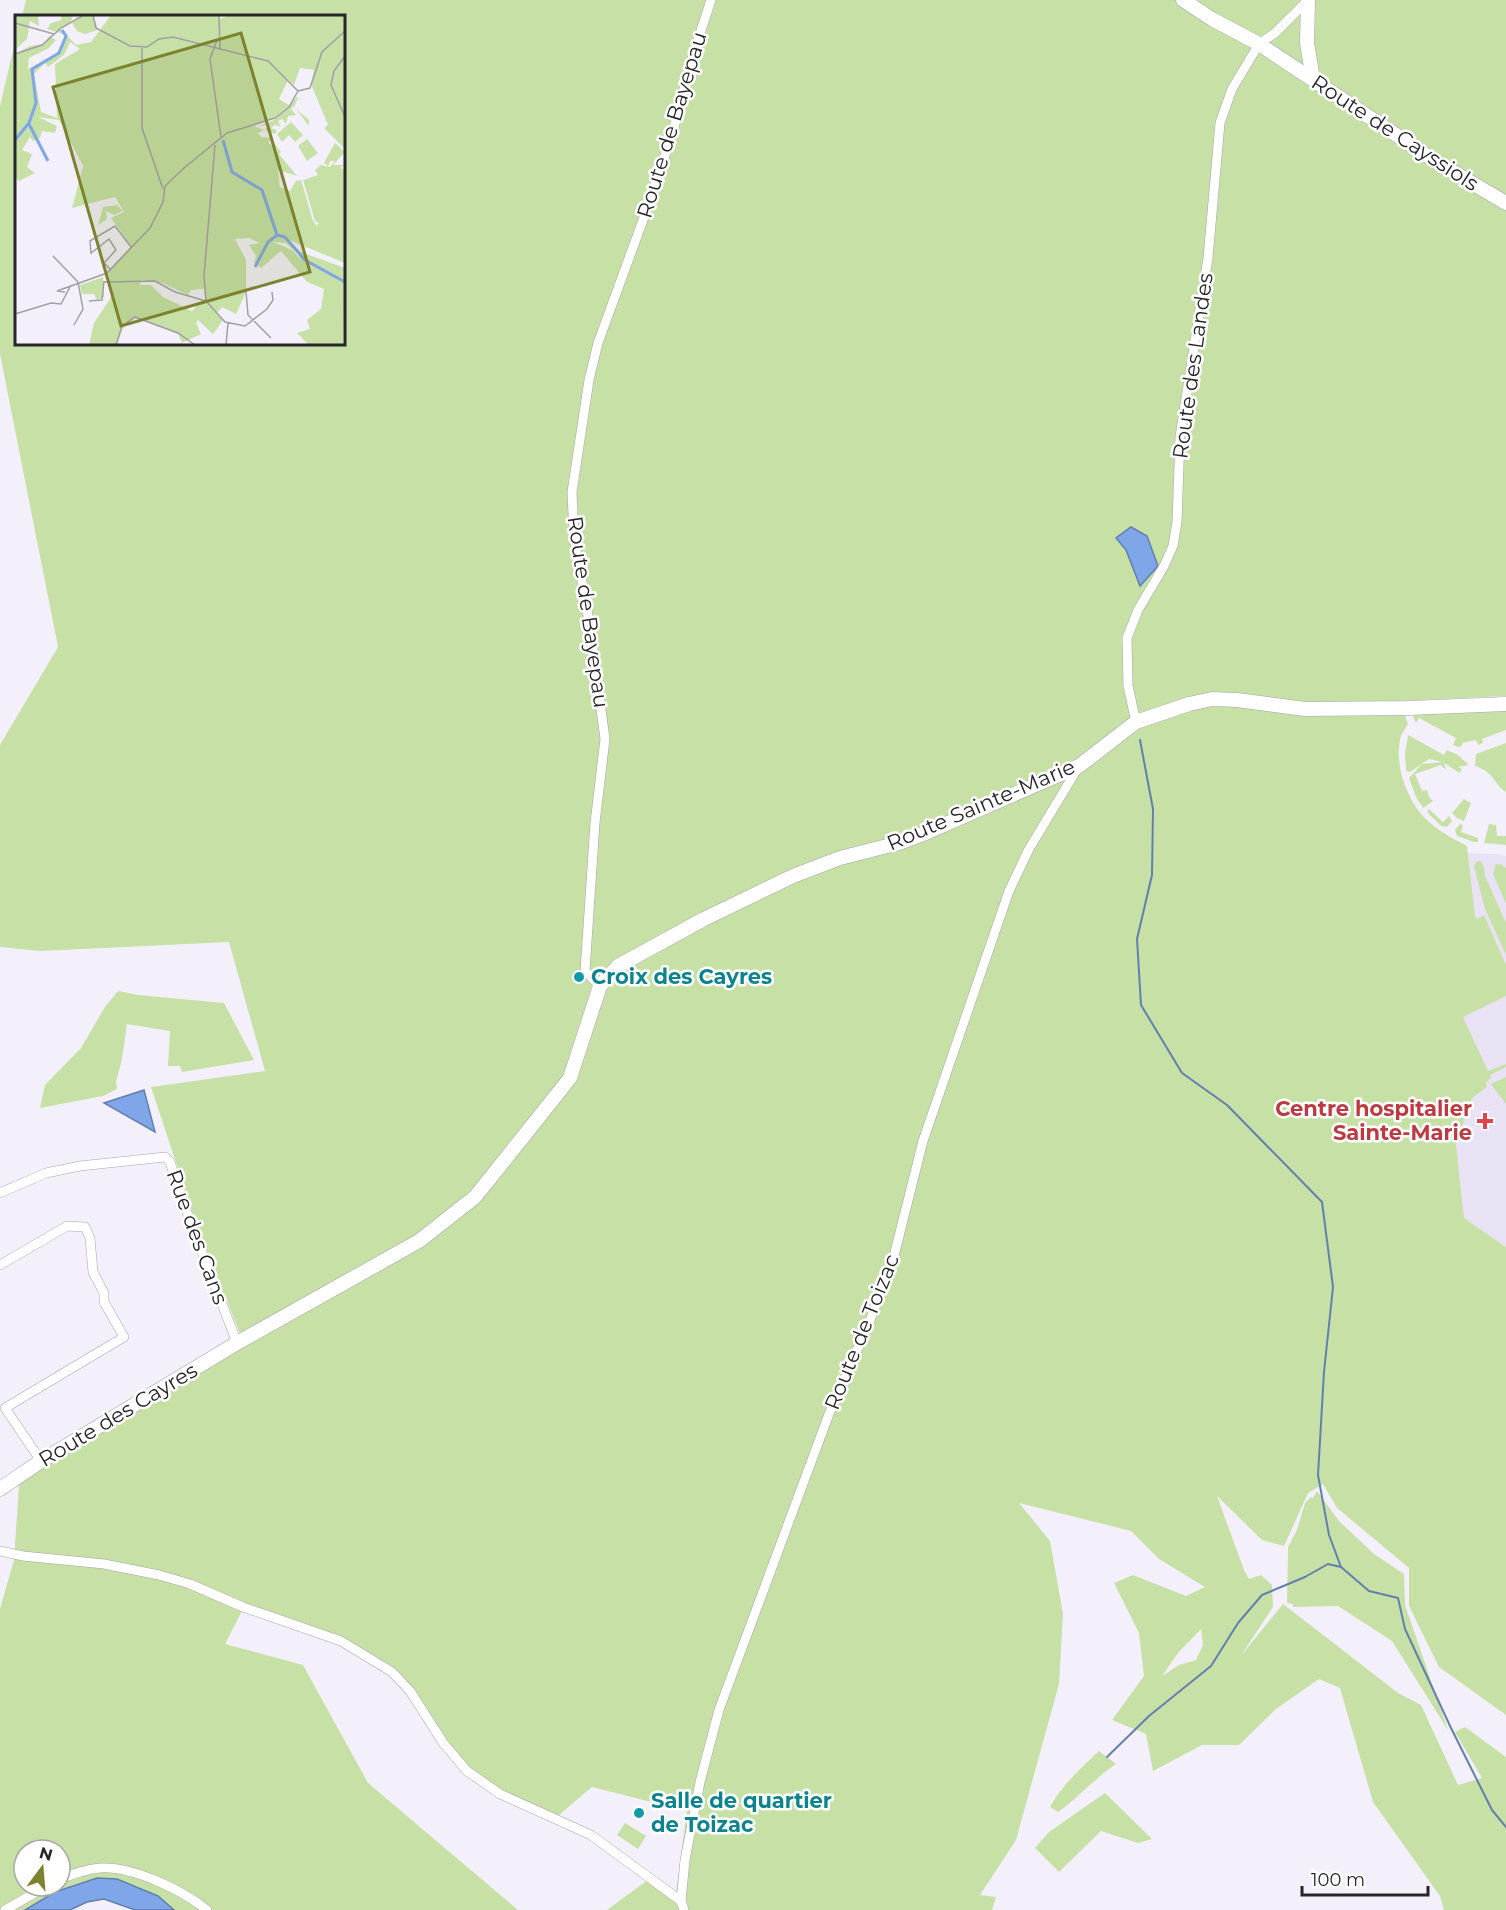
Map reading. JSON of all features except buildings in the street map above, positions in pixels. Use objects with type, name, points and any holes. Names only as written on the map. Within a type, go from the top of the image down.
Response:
[{"type":"street","name":"Route de Bayepau","points":[[600,986],[585,971],[595,824],[605,739],[593,647],[574,536],[572,492],[589,380],[598,343],[644,220],[672,135],[693,55],[711,0]]},
{"type":"street","points":[[1183,0],[1212,19],[1259,44],[1275,33],[1308,0]]},
{"type":"street","points":[[1308,0],[1307,43],[1312,79]]},
{"type":"street","name":"Route de Cayssiols","points":[[1259,44],[1443,166],[1506,203]]},
{"type":"street","name":"Route des Landes","points":[[1136,722],[1128,686],[1127,638],[1138,609],[1164,566],[1173,546],[1177,522],[1180,437],[1208,258],[1220,123],[1232,89],[1259,44]]},
{"type":"street","name":"Route Sainte-Marie","points":[[600,986],[618,966],[704,919],[793,876],[840,858],[899,843],[923,834],[1079,766],[1136,722],[1189,704],[1212,699],[1305,709],[1506,704]]},
{"type":"street","name":"Route de Toizac","points":[[683,1906],[685,1860],[700,1782],[719,1710],[829,1414],[869,1323],[893,1260],[923,1141],[1009,891],[1029,849],[1079,766]]},
{"type":"street","name":"Route des Cayres","points":[[0,1489],[41,1461],[237,1344],[418,1241],[475,1197],[570,1078],[600,986]]},
{"type":"street","name":"Rue des Cans","points":[[0,1193],[55,1171],[165,1156],[170,1162],[237,1344]]},
{"type":"street","points":[[0,1265],[67,1226],[85,1227],[90,1238],[93,1272],[104,1293],[104,1302],[124,1337],[3,1409],[41,1461]]},
{"type":"street","points":[[0,1551],[23,1556],[135,1569],[190,1584],[243,1607],[341,1641],[393,1672],[410,1691],[444,1744],[467,1771],[500,1794],[591,1835],[683,1906]]},
{"type":"street","points":[[72,1876],[91,1870],[120,1869],[167,1886],[207,1910]]},
{"type":"street","points":[[5,1910],[26,1898]]},
{"type":"shaded area","points":[[1468,853],[1506,856],[1506,979],[1475,916]]},
{"type":"shaded area","name":"Centre hospitalier Sainte-Marie","points":[[1381,967],[1506,986],[1506,1247],[1464,1218],[1456,1144],[1472,1098]]},
{"type":"green space","points":[[26,0],[1506,0],[1506,696],[1398,701],[1367,713],[1404,714],[1408,724],[1401,736],[1399,758],[1400,770],[1408,793],[1420,813],[1428,821],[1446,835],[1467,846],[1475,916],[1477,919],[1484,915],[1506,965],[1506,996],[1463,1017],[1488,1071],[1506,1064],[1506,1067],[1490,1075],[1491,1078],[1486,1082],[1487,1087],[1472,1098],[1456,1144],[1464,1218],[1506,1247],[1506,1715],[1439,1667],[1409,1606],[1409,1568],[1337,1508],[1323,1484],[1308,1493],[1284,1546],[1262,1540],[1217,1496],[1249,1579],[1261,1575],[1272,1585],[1273,1607],[1240,1657],[1283,1604],[1398,1693],[1421,1705],[1458,1785],[1482,1778],[1455,1732],[1465,1727],[1506,1757],[1506,1910],[1444,1910],[1440,1896],[1373,1802],[1340,1688],[1319,1679],[1276,1709],[1239,1745],[1202,1745],[1153,1771],[1146,1734],[1112,1720],[1144,1676],[1139,1633],[1114,1583],[1133,1575],[1186,1596],[1205,1587],[1159,1559],[1131,1531],[1019,1503],[1050,1541],[1063,1614],[1059,1684],[1016,1840],[980,1895],[996,1897],[992,1910],[607,1910],[649,1879],[675,1899],[687,1811],[592,1787],[553,1820],[491,1790],[464,1767],[390,1673],[340,1646],[243,1609],[225,1644],[303,1665],[368,1783],[518,1910],[174,1910],[146,1890],[132,1884],[103,1880],[72,1885],[72,1838],[12,1838],[12,1898],[46,1898],[27,1909],[0,1910],[0,1609],[14,1560],[20,1471],[241,1336],[195,1220],[151,1087],[265,1071],[229,942],[40,951],[0,947],[0,745],[58,647],[0,354],[0,106],[15,42],[15,345],[345,345],[345,15],[22,15]],"holes":[[[1201,1629],[1203,1645],[1196,1660],[1179,1665],[1162,1676],[1178,1653]]]},
{"type":"green space","points":[[1506,710],[1506,730],[1482,739],[1483,743],[1478,745],[1476,740],[1462,743],[1462,746],[1458,747],[1453,745],[1456,738],[1419,718],[1416,723],[1413,717],[1414,714]]},
{"type":"green space","points":[[1408,735],[1444,755],[1447,750],[1458,755],[1469,765],[1458,767],[1462,769],[1460,773],[1444,763],[1446,770],[1441,765],[1415,774],[1422,791],[1427,790],[1433,801],[1423,808],[1409,778],[1422,764],[1443,762],[1429,759],[1410,772],[1406,771],[1405,754]]},
{"type":"green space","points":[[1506,743],[1506,792],[1491,775],[1475,766],[1476,754]]},
{"type":"green space","points":[[1464,799],[1471,803],[1464,821],[1452,813]]},
{"type":"green space","points":[[1429,809],[1443,822],[1449,816],[1452,821],[1447,827],[1441,826],[1427,812]]},
{"type":"green space","points":[[1460,824],[1463,825],[1461,832],[1478,838],[1478,842],[1457,836],[1455,830]]},
{"type":"green space","points":[[1489,824],[1496,825],[1497,836],[1506,836],[1506,845],[1484,843]]},
{"type":"green space","points":[[1477,861],[1481,861],[1485,876],[1506,923],[1506,955],[1485,909],[1474,866]]},
{"type":"green space","points":[[1496,864],[1506,868],[1506,904],[1493,874]]},
{"type":"green space","points":[[118,991],[224,1003],[254,1060],[182,1072],[180,1066],[168,1066],[170,1031],[127,1024],[116,1082],[117,1089],[103,1096],[40,1108],[45,1085],[81,1048],[105,1007]]},
{"type":"green space","points":[[1506,1077],[1506,1104],[1491,1084]]},
{"type":"green space","points":[[1317,1491],[1339,1521],[1374,1554],[1404,1574],[1405,1605],[1448,1730],[1392,1641],[1338,1606],[1293,1607],[1293,1604],[1287,1603],[1288,1547],[1297,1530],[1305,1503],[1311,1497],[1313,1498]]},
{"type":"green space","points":[[1099,1751],[1116,1764],[1058,1812],[1050,1807],[1066,1784]]},
{"type":"green space","points":[[1105,1793],[1152,1839],[1138,1843],[1101,1831],[1059,1872],[1035,1848],[1049,1832]]},
{"type":"green space","points":[[625,1823],[646,1836],[638,1849],[617,1835]]},
{"type":"water","points":[[1131,527],[1147,536],[1158,566],[1140,586],[1126,550],[1116,538]]},
{"type":"water","points":[[144,1090],[155,1132],[104,1103]]},
{"type":"water","points":[[97,1878],[117,1879],[158,1896],[174,1910],[135,1910],[104,1899],[87,1902],[70,1910],[25,1910],[45,1898],[72,1898],[72,1886]]},
{"type":"waterway","points":[[1140,740],[1153,809],[1152,875],[1137,939],[1141,1005],[1182,1073],[1227,1105],[1322,1202],[1333,1287],[1324,1372],[1318,1475],[1329,1535],[1341,1567],[1369,1591],[1398,1598],[1405,1629],[1451,1728],[1492,1810],[1506,1827]]},
{"type":"waterway","points":[[1107,1757],[1149,1716],[1211,1666],[1238,1623],[1262,1595],[1305,1577],[1328,1564],[1341,1567]]},
{"type":"place","name":"Croix des Cayres","points":[[579,977]]},
{"type":"place","name":"Centre hospitalier Sainte-Marie","points":[[1485,1121]]},
{"type":"place","name":"Salle de quartier de Toizac","points":[[639,1813]]}]
